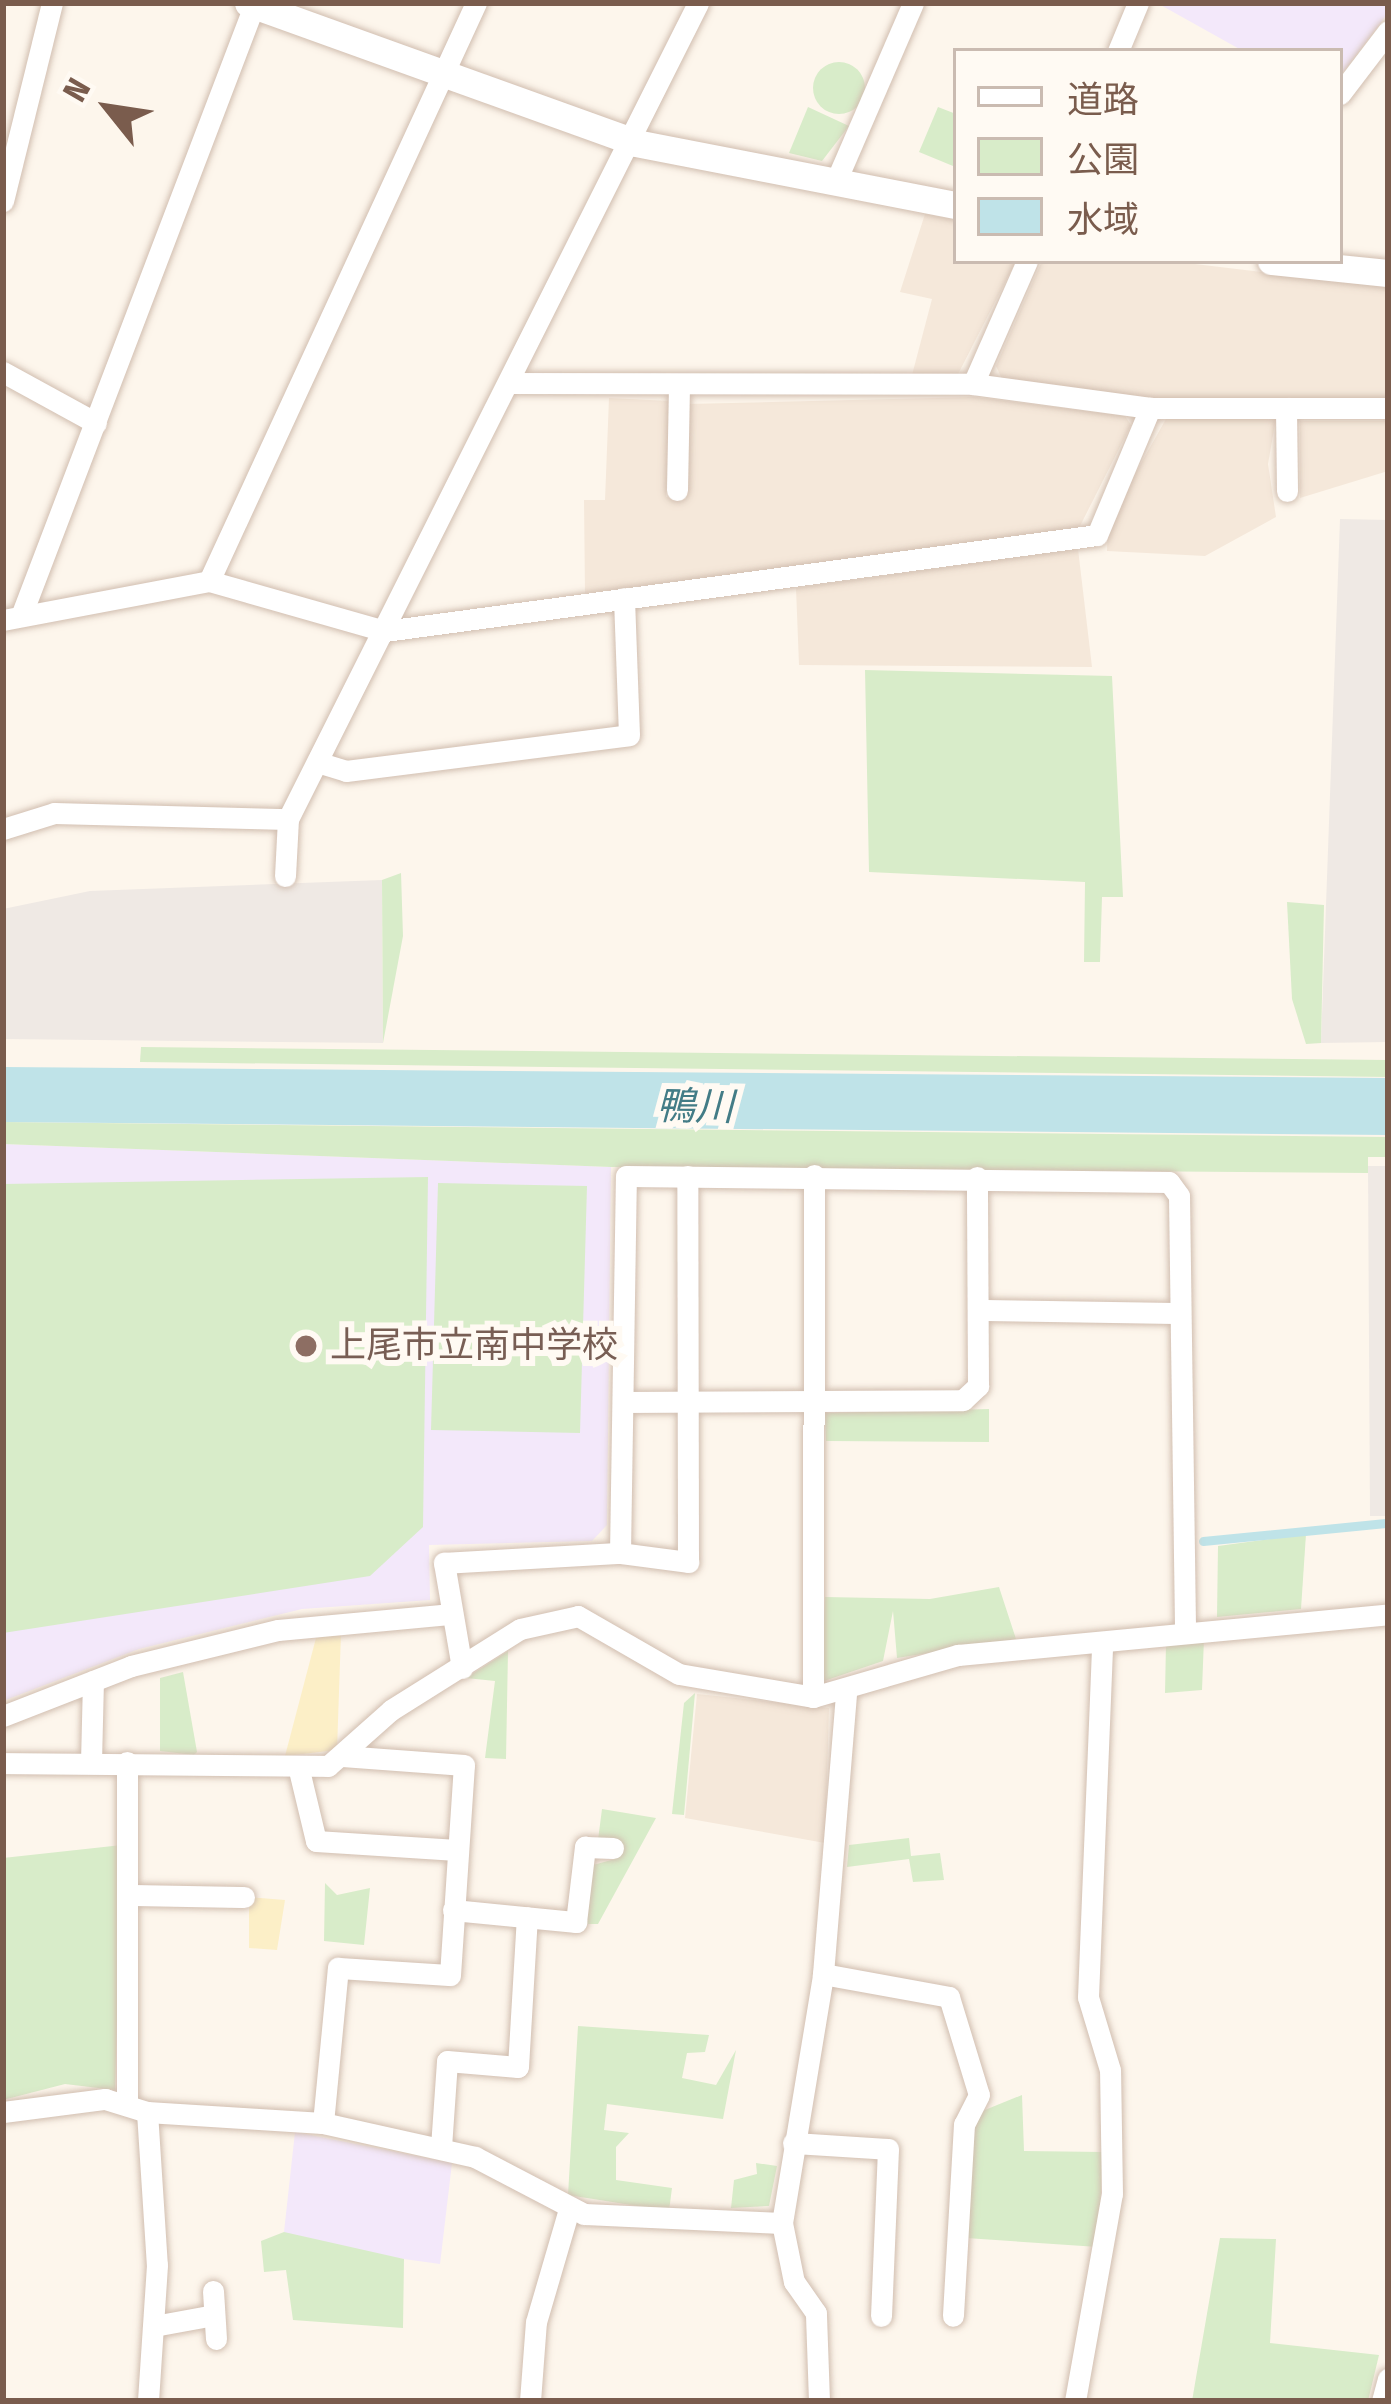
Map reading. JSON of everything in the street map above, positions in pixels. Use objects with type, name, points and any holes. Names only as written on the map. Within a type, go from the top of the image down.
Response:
[{"type":"street","points":[[3,201],[12,130],[52,3]]},
{"type":"street","points":[[209,581],[440,71],[476,3]]},
{"type":"street","points":[[285,876],[288,819],[636,143],[698,3]]},
{"type":"street","points":[[836,181],[913,3]]},
{"type":"street","points":[[1119,48],[1138,3]]},
{"type":"street","points":[[12,618],[96,423],[252,4],[636,143],[953,205]]},
{"type":"street","points":[[1343,90],[1388,32]]},
{"type":"street","points":[[973,384],[1026,264]]},
{"type":"street","points":[[1300,264],[1388,273]]},
{"type":"street","points":[[3,372],[96,423]]},
{"type":"street","points":[[511,383],[973,384],[1150,408],[1388,408]]},
{"type":"street","points":[[676,490],[679,384]]},
{"type":"street","points":[[12,618],[209,581],[385,631],[1097,535],[1150,408]]},
{"type":"street","points":[[1286,408],[1287,491]]},
{"type":"street","points":[[317,762],[346,771],[629,735],[625,598]]},
{"type":"street","points":[[3,829],[54,813],[288,819]]},
{"type":"street","points":[[813,1697],[814,1175]]},
{"type":"street","points":[[620,1553],[626,1176],[1168,1182],[1179,1196],[1185,1628]]},
{"type":"street","points":[[462,1668],[448,1614],[444,1564],[620,1553],[688,1562],[687,1176]]},
{"type":"street","points":[[623,1402],[813,1405],[963,1400],[978,1386],[977,1178]]},
{"type":"street","points":[[980,1310],[1180,1313]]},
{"type":"street","points":[[3,1715],[93,1681],[278,1630],[448,1614]]},
{"type":"street","points":[[342,1756],[520,1629],[578,1616],[679,1674],[813,1697],[847,1692],[958,1655],[1102,1646],[1185,1628],[1388,1614]]},
{"type":"street","points":[[1075,2401],[1112,2194],[1109,2070],[1088,1997],[1102,1646]]},
{"type":"street","points":[[91,1762],[93,1681]]},
{"type":"street","points":[[819,2401],[816,2314],[794,2282],[782,2223],[823,1974],[847,1692]]},
{"type":"street","points":[[3,1763],[298,1766],[342,1756],[464,1765],[450,1975],[338,1968],[323,2123]]},
{"type":"street","points":[[127,1762],[137,2109],[154,2326],[148,2401]]},
{"type":"street","points":[[298,1766],[316,1840],[458,1850]]},
{"type":"street","points":[[453,1910],[576,1922],[585,1846],[613,1848]]},
{"type":"street","points":[[130,1895],[244,1897]]},
{"type":"street","points":[[441,2147],[447,2062],[518,2067],[526,1917]]},
{"type":"street","points":[[823,1974],[949,1996],[979,2095],[964,2124],[953,2316]]},
{"type":"street","points":[[3,2112],[48,2100],[323,2123],[441,2147],[569,2210],[782,2223]]},
{"type":"street","points":[[793,2143],[888,2149],[880,2316]]},
{"type":"street","points":[[530,2401],[536,2322],[569,2210]]},
{"type":"street","points":[[213,2291],[215,2339]]},
{"type":"street","points":[[154,2326],[214,2314]]},
{"type":"street","points":[[1382,2401],[1388,2379]]},
{"type":"shaded area","points":[[1157,3],[1388,3],[1388,13],[1343,72],[1343,48],[1238,48]]},
{"type":"shaded area","points":[[925,214],[953,219],[953,264],[1014,264],[955,380],[912,375],[932,299],[900,292]]},
{"type":"shaded area","points":[[1041,264],[1195,264],[1388,287],[1388,399],[1146,400],[1002,379],[996,366]]},
{"type":"shaded area","points":[[974,397],[1125,416],[1131,425],[1077,532],[585,593],[584,500],[605,500],[609,398],[670,401],[666,497],[686,499],[688,404]]},
{"type":"shaded area","points":[[1276,418],[1268,464],[1276,517],[1205,556],[1107,551],[1108,522],[1166,419]]},
{"type":"shaded area","points":[[1300,421],[1388,421],[1388,471],[1300,498]]},
{"type":"shaded area","points":[[1340,519],[1388,520],[1388,1042],[1321,1043]]},
{"type":"shaded area","points":[[1078,549],[1092,667],[799,665],[796,588]]},
{"type":"shaded area","points":[[382,880],[383,1043],[3,1039],[3,909],[90,891]]},
{"type":"shaded area","name":"上尾市立南中学校","points":[[3,1144],[611,1167],[607,1525],[592,1541],[429,1545],[430,1600],[302,1609],[139,1649],[3,1701]]},
{"type":"shaded area","points":[[1368,1166],[1388,1166],[1388,1516],[1370,1516]]},
{"type":"shaded area","points":[[697,1694],[829,1708],[825,1843],[685,1818]]},
{"type":"shaded area","points":[[295,2132],[452,2163],[440,2264],[303,2245],[284,2232]]},
{"type":"green space","points":[[839,62],[858,69],[865,88],[858,107],[839,114],[820,107],[813,88],[820,69]]},
{"type":"green space","points":[[808,107],[849,126],[822,161],[789,153]]},
{"type":"green space","points":[[938,107],[953,113],[953,166],[919,152]]},
{"type":"green space","points":[[865,670],[1112,676],[1123,897],[1102,897],[1100,962],[1084,962],[1085,882],[869,872]]},
{"type":"green space","points":[[401,873],[403,936],[383,1043],[382,880]]},
{"type":"green space","points":[[1287,902],[1324,905],[1321,1043],[1306,1044],[1292,999]]},
{"type":"green space","points":[[141,1047],[1388,1060],[1388,1077],[140,1062]]},
{"type":"green space","points":[[3,1122],[1388,1137],[1388,1157],[1368,1157],[1368,1173],[611,1167],[3,1144]]},
{"type":"green space","name":"上尾市立南中学校","points":[[428,1177],[423,1527],[370,1576],[3,1633],[3,1184]]},
{"type":"green space","points":[[438,1183],[587,1186],[580,1433],[431,1430]]},
{"type":"green space","points":[[989,1409],[989,1442],[826,1441],[825,1413]]},
{"type":"green space","points":[[1306,1534],[1301,1609],[1217,1617],[1218,1546]]},
{"type":"green space","points":[[999,1587],[1016,1639],[897,1658],[893,1611],[883,1661],[821,1682],[825,1597],[930,1599]]},
{"type":"green space","points":[[1204,1638],[1202,1690],[1165,1693],[1166,1644]]},
{"type":"green space","points":[[508,1651],[506,1759],[485,1758],[495,1681],[466,1678]]},
{"type":"green space","points":[[183,1672],[194,1755],[160,1751],[160,1678]]},
{"type":"green space","points":[[695,1693],[684,1815],[672,1814],[684,1703]]},
{"type":"green space","points":[[602,1809],[656,1818],[598,1924],[585,1924],[593,1865],[615,1859],[618,1843],[598,1840]]},
{"type":"green space","points":[[909,1838],[911,1856],[940,1853],[944,1880],[913,1882],[909,1859],[847,1867],[849,1845]]},
{"type":"green space","points":[[122,1845],[115,2090],[65,2084],[3,2100],[3,1858]]},
{"type":"green space","points":[[325,1883],[337,1895],[370,1888],[364,1945],[324,1941]]},
{"type":"green space","points":[[578,2026],[709,2035],[705,2052],[687,2053],[682,2078],[716,2085],[736,2050],[723,2119],[607,2104],[604,2130],[629,2133],[616,2147],[616,2180],[672,2188],[669,2211],[568,2195]]},
{"type":"green space","points":[[1022,2095],[1024,2151],[1103,2152],[1098,2247],[966,2238],[975,2114]]},
{"type":"green space","points":[[756,2163],[777,2166],[769,2206],[731,2208],[734,2180],[757,2174]]},
{"type":"green space","points":[[284,2232],[404,2259],[403,2328],[293,2320],[286,2270],[264,2272],[261,2241]]},
{"type":"green space","points":[[1220,2238],[1276,2239],[1270,2343],[1379,2355],[1368,2401],[1192,2401]]},
{"type":"sand","points":[[341,1633],[337,1750],[285,1756],[316,1638]]},
{"type":"sand","points":[[249,1897],[285,1900],[277,1950],[249,1948]]},
{"type":"water","name":"鴨川","points":[[3,1067],[1388,1078],[1388,1135],[3,1122]]},
{"type":"waterway","points":[[1203,1541],[1388,1523]]},
{"type":"place","name":"上尾市立南中学校","points":[[306,1346]]}]
